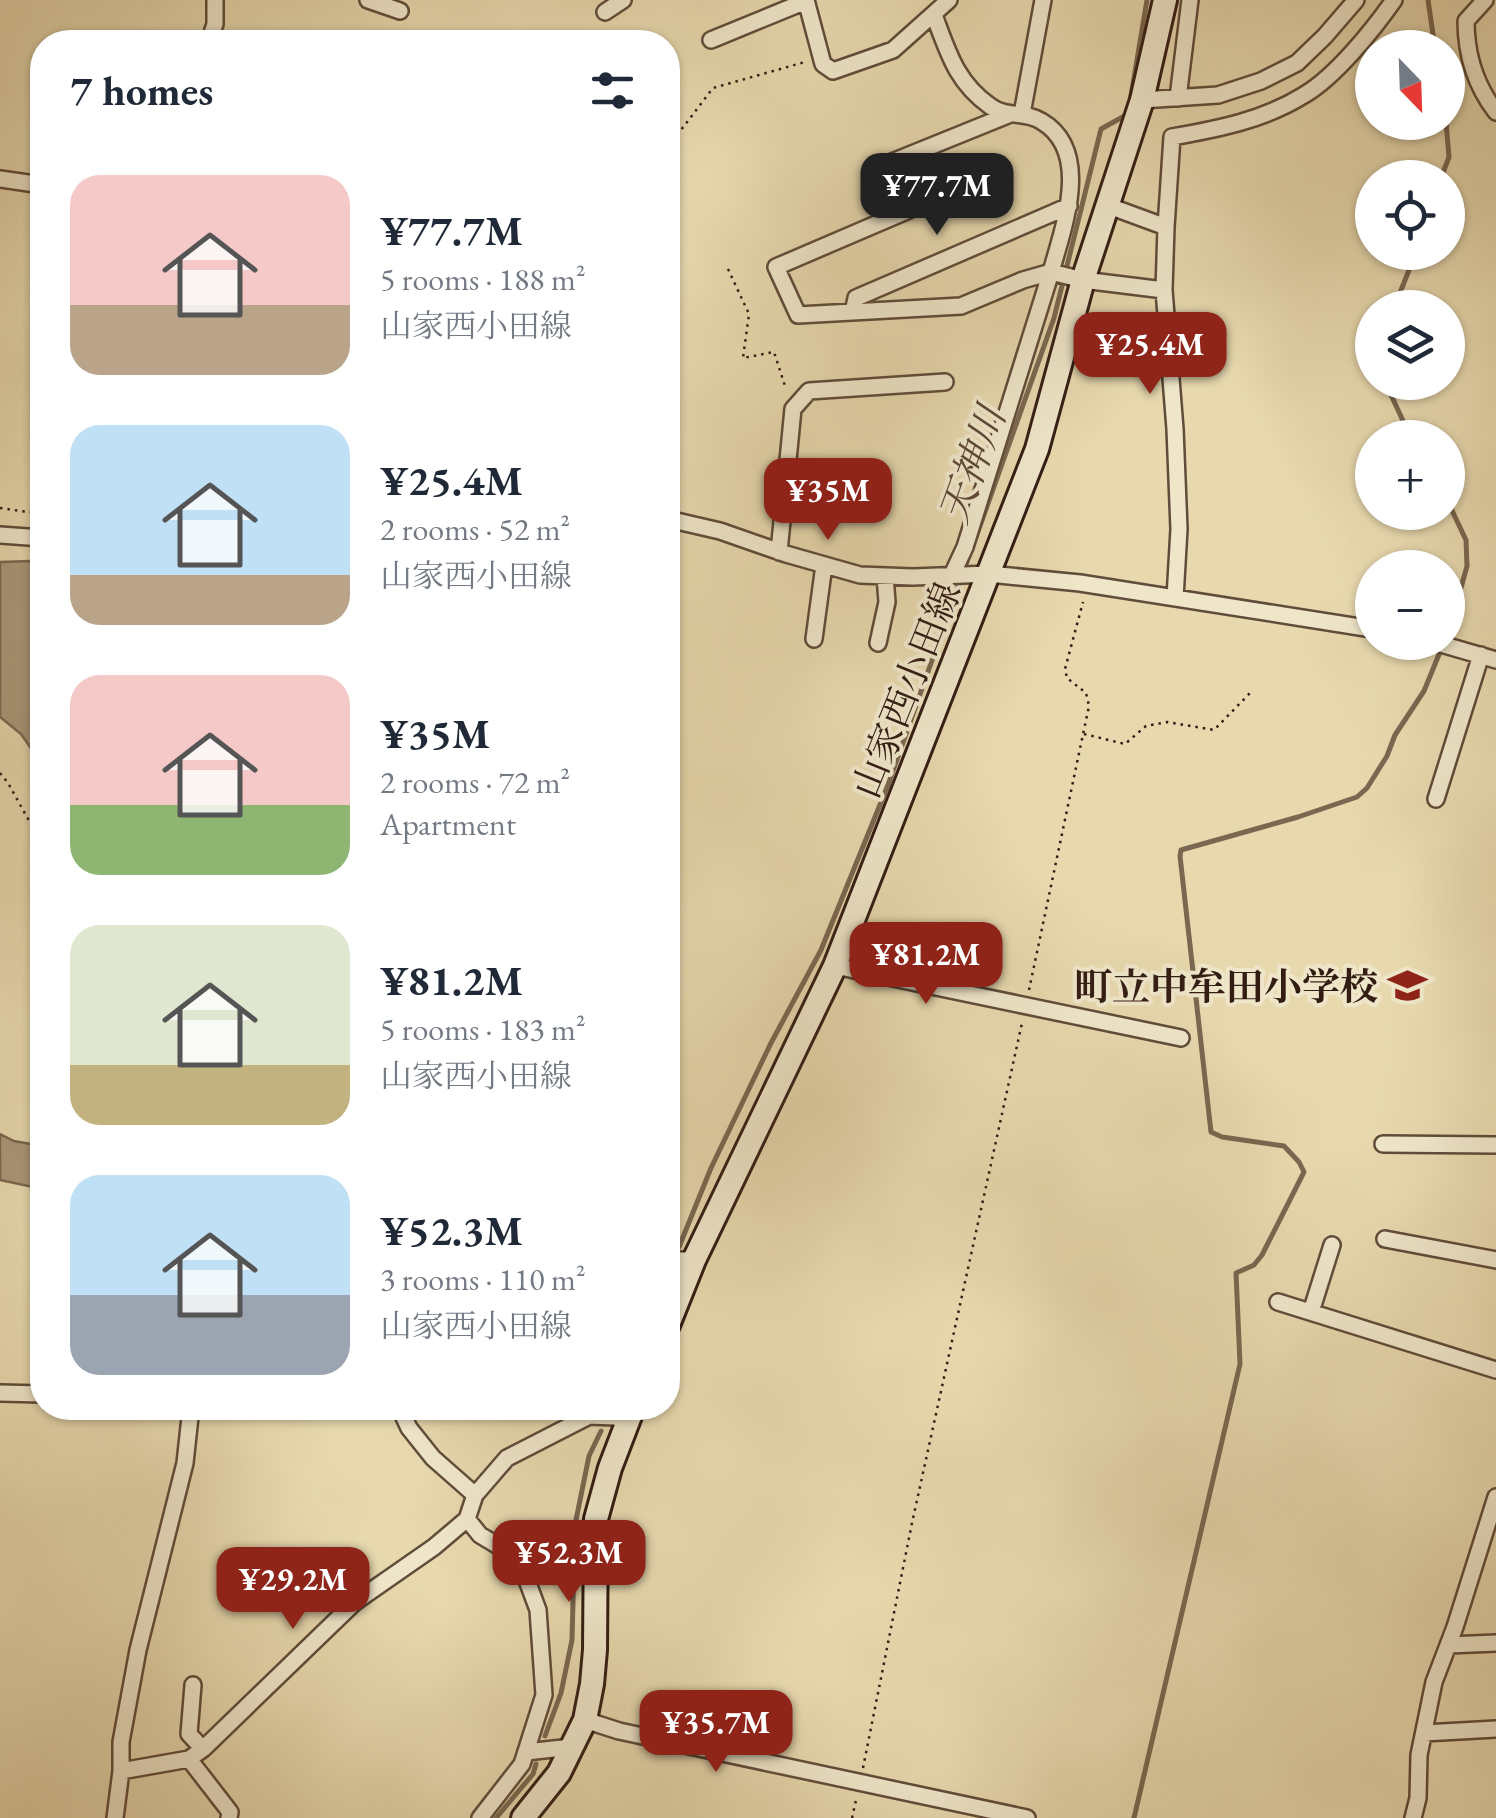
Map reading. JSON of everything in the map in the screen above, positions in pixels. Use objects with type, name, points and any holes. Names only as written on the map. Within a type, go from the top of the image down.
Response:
[{"type":"main road","name":"山家西小田線","points":[[680,1295],[835,966],[1036,449],[1083,280],[1142,100],[1165,0]]},
{"type":"main road","points":[[523,1818],[559,1773],[585,1720],[595,1650],[596,1519],[628,1420]]},
{"type":"street","points":[[214,30],[215,0]]},
{"type":"street","points":[[368,0],[400,10]]},
{"type":"street","points":[[605,12],[623,0]]},
{"type":"street","points":[[711,40],[806,0],[823,64],[833,71],[893,50],[949,0]]},
{"type":"street","points":[[1015,114],[1043,0]]},
{"type":"street","points":[[1178,98],[1190,0]]},
{"type":"street","points":[[1142,100],[1218,95],[1261,81],[1297,62],[1356,0]]},
{"type":"street","points":[[1175,598],[1179,530],[1164,290],[1172,137],[1218,130],[1304,95],[1332,74],[1394,0]]},
{"type":"street","points":[[1485,0],[1466,21],[1466,36],[1475,77],[1496,112]]},
{"type":"street","points":[[934,15],[960,79],[991,108],[1042,121],[1062,140],[1072,176],[1069,206],[1051,272],[965,547],[952,575]]},
{"type":"street","points":[[1015,114],[887,164],[909,210],[776,267],[798,315],[961,306],[1051,272],[1164,290]]},
{"type":"street","points":[[0,180],[30,183]]},
{"type":"street","points":[[853,312],[856,298],[1069,206]]},
{"type":"street","points":[[1108,206],[1166,226]]},
{"type":"street","points":[[780,552],[793,409],[809,391],[945,382]]},
{"type":"street","points":[[680,522],[860,575],[989,574],[1080,583],[1355,626]]},
{"type":"street","points":[[0,535],[30,537]]},
{"type":"street","points":[[814,639],[824,565]]},
{"type":"street","points":[[878,642],[887,602],[886,576]]},
{"type":"street","points":[[1436,799],[1488,658]]},
{"type":"street","points":[[835,966],[1181,1038]]},
{"type":"street","points":[[1383,1144],[1496,1145]]},
{"type":"street","points":[[1385,1239],[1496,1260]]},
{"type":"street","points":[[1311,1312],[1332,1245]]},
{"type":"street","points":[[680,1260],[694,1260]]},
{"type":"street","points":[[1278,1302],[1496,1370]]},
{"type":"street","points":[[0,1393],[30,1394]]},
{"type":"street","points":[[115,1818],[121,1742],[138,1650],[185,1463],[190,1420]]},
{"type":"street","points":[[406,1420],[433,1458],[475,1495]]},
{"type":"street","points":[[120,1772],[189,1759],[356,1602],[467,1519],[475,1495],[507,1458],[581,1420]]},
{"type":"street","points":[[1413,1818],[1418,1798],[1419,1755],[1434,1682],[1489,1540],[1496,1496]]},
{"type":"street","points":[[467,1519],[480,1535],[522,1566],[538,1610],[544,1695],[522,1764],[480,1818]]},
{"type":"street","points":[[1448,1645],[1496,1643]]},
{"type":"street","points":[[193,1685],[189,1734],[203,1748]]},
{"type":"street","points":[[585,1720],[619,1731],[1026,1818]]},
{"type":"street","points":[[1424,1733],[1496,1729]]},
{"type":"street","points":[[526,1752],[572,1747]]},
{"type":"street","points":[[189,1759],[230,1812],[229,1818]]},
{"type":"path","points":[[680,131],[713,88],[821,57]]},
{"type":"path","points":[[728,269],[749,314],[744,358],[774,352],[793,409]]},
{"type":"path","points":[[0,508],[30,512]]},
{"type":"path","points":[[852,1818],[1089,706],[1086,692],[1067,678],[1065,668],[1084,597],[1080,583]]},
{"type":"path","points":[[1083,734],[1125,744],[1146,726],[1168,722],[1214,730],[1253,690]]},
{"type":"path","points":[[0,773],[30,822]]},
{"type":"shaded area","points":[[30,561],[30,747],[0,717],[0,562]]},
{"type":"shaded area","points":[[0,1134],[30,1144],[30,1186],[0,1180]]},
{"type":"waterway","name":"天神川","points":[[975,540],[1054,318],[1101,129],[1128,114],[1147,0]]},
{"type":"waterway","points":[[1428,0],[1432,30]]},
{"type":"waterway","points":[[1448,140],[1448,160]]},
{"type":"waterway","points":[[1401,290],[1409,270]]},
{"type":"waterway","points":[[1393,400],[1403,420]]},
{"type":"waterway","points":[[1461,530],[1466,540],[1465,573]]},
{"type":"waterway","name":"天神川","points":[[680,1245],[711,1168],[821,950],[888,785],[971,550]]},
{"type":"waterway","points":[[1134,1818],[1240,1364],[1236,1273],[1254,1265],[1262,1255],[1304,1172],[1284,1146],[1211,1132],[1181,850],[1357,797],[1387,756],[1437,660]]},
{"type":"waterway","points":[[545,1736],[561,1693],[572,1640],[575,1525],[589,1456],[601,1431]]},
{"type":"waterway","points":[[496,1818],[533,1774],[536,1764]]},
{"type":"place","name":"町立中牟田小学校","points":[[1408,986]]}]
